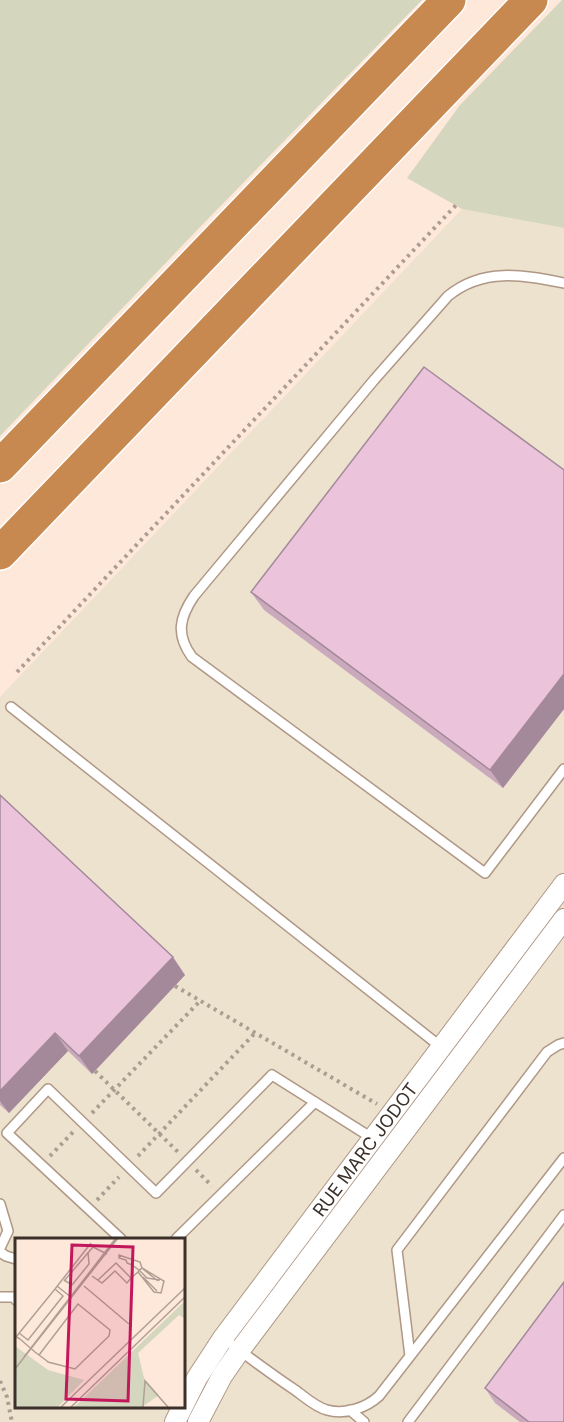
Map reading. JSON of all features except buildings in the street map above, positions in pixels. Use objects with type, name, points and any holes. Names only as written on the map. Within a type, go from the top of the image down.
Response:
[{"type":"highway","points":[[0,466],[449,0]]},
{"type":"highway","points":[[0,554],[531,0]]},
{"type":"street","name":"RUE MARC JODOT","points":[[184,1404],[197,1378],[223,1338],[564,884]]},
{"type":"street","name":"RUE MARC JODOT","points":[[198,1422],[222,1376],[240,1350],[561,927]]},
{"type":"street","name":"RUE MARC JODOT","points":[[175,1422],[182,1407]]},
{"type":"lane","points":[[564,283],[523,275],[495,276],[457,289],[448,296],[374,380],[194,596],[181,623],[183,640],[192,657],[485,873],[564,769]]},
{"type":"lane","points":[[11,707],[441,1047]]},
{"type":"lane","points":[[541,915],[561,927]]},
{"type":"lane","points":[[541,915],[561,927]]},
{"type":"lane","points":[[410,1356],[397,1250],[547,1052],[564,1043]]},
{"type":"lane","points":[[120,1238],[41,1165],[4,1136],[48,1089],[156,1193],[272,1075],[372,1138]]},
{"type":"lane","points":[[177,1238],[315,1102]]},
{"type":"lane","points":[[223,1338],[320,1407],[333,1411],[360,1408],[379,1395],[564,1158]]},
{"type":"lane","points":[[0,1204],[8,1231],[0,1250],[6,1256],[15,1259]]},
{"type":"lane","points":[[408,1422],[564,1215]]},
{"type":"lane","points":[[350,1410],[364,1422]]},
{"type":"path","points":[[17,672],[457,204]]},
{"type":"path","points":[[175,986],[383,1108],[393,1095],[400,1101]]},
{"type":"path","points":[[41,1165],[200,1001]]},
{"type":"path","points":[[88,1209],[255,1033]]},
{"type":"path","points":[[95,1071],[221,1195]]},
{"type":"path","points":[[0,1381],[7,1397],[12,1422]]},
{"type":"shaded area","points":[[462,209],[564,228],[564,1422],[0,1422],[0,697]]},
{"type":"green space","points":[[0,0],[422,0],[0,436]]},
{"type":"green space","points":[[564,0],[564,228],[462,209],[407,178],[460,105]]}]
